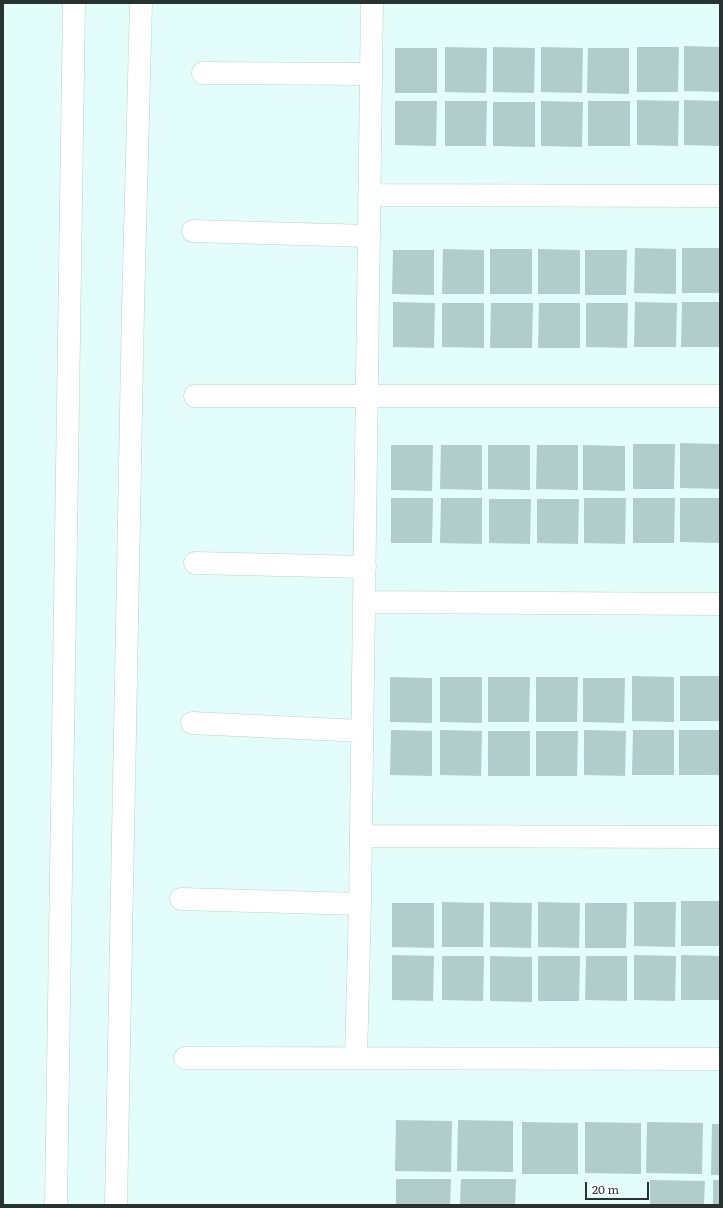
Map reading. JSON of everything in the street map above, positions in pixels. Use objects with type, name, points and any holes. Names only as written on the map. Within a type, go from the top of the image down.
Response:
[{"type":"street","points":[[56,1205],[74,3]]},
{"type":"street","points":[[116,1205],[132,316],[141,3]]},
{"type":"street","points":[[356,1058],[360,904],[372,3]]},
{"type":"street","points":[[203,73],[371,74]]},
{"type":"street","points":[[369,195],[720,196]]},
{"type":"street","points":[[193,231],[369,236]]},
{"type":"street","points":[[195,396],[720,396]]},
{"type":"street","points":[[195,563],[364,567]]},
{"type":"street","points":[[364,602],[720,604]]},
{"type":"street","points":[[192,723],[362,731]]},
{"type":"street","points":[[361,836],[720,838]]},
{"type":"street","points":[[181,899],[360,904]]},
{"type":"street","points":[[185,1058],[720,1059]]},
{"type":"building","points":[[684,46],[720,47],[720,92],[684,91]]},
{"type":"building","points":[[445,47],[487,48],[486,93],[445,92]]},
{"type":"building","points":[[493,47],[535,48],[534,93],[493,92]]},
{"type":"building","points":[[541,47],[583,48],[582,93],[541,92]]},
{"type":"building","points":[[637,47],[679,47],[678,92],[637,92]]},
{"type":"building","points":[[395,48],[437,48],[437,93],[395,93]]},
{"type":"building","points":[[588,48],[629,48],[629,94],[587,93]]},
{"type":"building","points":[[637,100],[679,101],[678,146],[637,145]]},
{"type":"building","points":[[684,100],[720,101],[720,146],[684,145]]},
{"type":"building","points":[[395,101],[437,101],[436,146],[395,145]]},
{"type":"building","points":[[445,101],[487,101],[486,146],[445,146]]},
{"type":"building","points":[[541,101],[583,102],[582,147],[541,146]]},
{"type":"building","points":[[588,101],[630,101],[630,146],[588,146]]},
{"type":"building","points":[[493,102],[535,102],[535,147],[493,146]]},
{"type":"building","points":[[635,248],[676,249],[676,294],[634,293]]},
{"type":"building","points":[[682,248],[720,248],[720,293],[682,293]]},
{"type":"building","points":[[443,249],[484,250],[484,294],[442,294]]},
{"type":"building","points":[[490,249],[532,249],[532,294],[490,294]]},
{"type":"building","points":[[538,249],[580,250],[580,294],[538,294]]},
{"type":"building","points":[[393,250],[434,250],[434,295],[392,294]]},
{"type":"building","points":[[585,250],[627,250],[626,295],[585,295]]},
{"type":"building","points":[[393,302],[435,303],[434,348],[393,347]]},
{"type":"building","points":[[635,302],[677,303],[676,347],[634,347]]},
{"type":"building","points":[[682,302],[720,302],[720,347],[681,347]]},
{"type":"building","points":[[442,303],[484,303],[484,348],[442,347]]},
{"type":"building","points":[[491,303],[533,303],[532,348],[490,348]]},
{"type":"building","points":[[539,303],[580,303],[580,348],[538,348]]},
{"type":"building","points":[[586,303],[628,303],[627,348],[586,347]]},
{"type":"building","points":[[680,443],[720,444],[720,489],[680,488]]},
{"type":"building","points":[[633,444],[675,444],[674,489],[633,489]]},
{"type":"building","points":[[391,445],[433,445],[432,491],[391,490]]},
{"type":"building","points":[[441,445],[482,445],[482,490],[440,489]]},
{"type":"building","points":[[488,445],[530,445],[530,490],[488,489]]},
{"type":"building","points":[[537,445],[578,445],[578,490],[536,489]]},
{"type":"building","points":[[583,445],[625,446],[625,491],[583,490]]},
{"type":"building","points":[[391,498],[433,498],[432,543],[391,543]]},
{"type":"building","points":[[441,498],[482,498],[482,544],[440,543]]},
{"type":"building","points":[[584,498],[626,498],[625,544],[584,543]]},
{"type":"building","points":[[633,498],[675,498],[674,543],[633,543]]},
{"type":"building","points":[[680,498],[720,498],[720,543],[680,542]]},
{"type":"building","points":[[489,499],[531,499],[530,544],[489,543]]},
{"type":"building","points":[[537,499],[579,499],[578,544],[537,543]]},
{"type":"building","points":[[632,676],[674,677],[674,722],[632,721]]},
{"type":"building","points":[[680,676],[720,676],[720,721],[680,721]]},
{"type":"building","points":[[390,677],[432,678],[432,723],[390,722]]},
{"type":"building","points":[[440,677],[482,677],[482,723],[440,722]]},
{"type":"building","points":[[488,677],[530,677],[529,722],[488,722]]},
{"type":"building","points":[[536,677],[578,677],[577,722],[536,722]]},
{"type":"building","points":[[583,678],[625,678],[624,723],[583,722]]},
{"type":"building","points":[[391,730],[432,731],[432,776],[390,775]]},
{"type":"building","points":[[440,730],[482,731],[481,776],[440,775]]},
{"type":"building","points":[[584,730],[626,731],[625,776],[584,775]]},
{"type":"building","points":[[633,730],[674,730],[674,775],[632,775]]},
{"type":"building","points":[[679,730],[720,730],[720,775],[679,775]]},
{"type":"building","points":[[488,731],[530,731],[530,776],[488,776]]},
{"type":"building","points":[[536,731],[578,731],[577,776],[536,776]]},
{"type":"building","points":[[681,901],[720,901],[720,946],[681,946]]},
{"type":"building","points":[[442,902],[484,903],[483,947],[442,947]]},
{"type":"building","points":[[490,902],[532,903],[531,948],[490,947]]},
{"type":"building","points":[[538,902],[580,903],[579,948],[538,947]]},
{"type":"building","points":[[634,902],[676,902],[675,947],[634,946]]},
{"type":"building","points":[[392,903],[434,903],[434,948],[392,947]]},
{"type":"building","points":[[585,903],[627,903],[626,948],[585,948]]},
{"type":"building","points":[[392,955],[434,956],[433,1001],[392,1000]]},
{"type":"building","points":[[634,955],[676,956],[675,1001],[634,1000]]},
{"type":"building","points":[[681,955],[720,956],[720,1000],[681,1000]]},
{"type":"building","points":[[442,956],[484,956],[483,1001],[442,1000]]},
{"type":"building","points":[[490,956],[532,957],[532,1002],[490,1001]]},
{"type":"building","points":[[538,956],[580,956],[579,1001],[538,1001]]},
{"type":"building","points":[[586,956],[627,956],[627,1001],[585,1000]]},
{"type":"building","points":[[396,1120],[452,1121],[451,1172],[395,1171]]},
{"type":"building","points":[[458,1120],[513,1121],[513,1172],[457,1171]]},
{"type":"building","points":[[522,1122],[578,1123],[578,1174],[522,1174]]},
{"type":"building","points":[[585,1122],[641,1123],[641,1174],[585,1173]]},
{"type":"building","points":[[647,1122],[703,1123],[702,1174],[646,1173]]},
{"type":"building","points":[[712,1124],[720,1124],[720,1175],[711,1175]]},
{"type":"building","points":[[396,1179],[451,1179],[450,1205],[396,1205]]},
{"type":"building","points":[[461,1179],[516,1179],[515,1205],[460,1205]]},
{"type":"building","points":[[650,1180],[705,1181],[704,1205],[650,1205]]},
{"type":"building","points":[[713,1180],[720,1180],[720,1205],[713,1205]]}]
